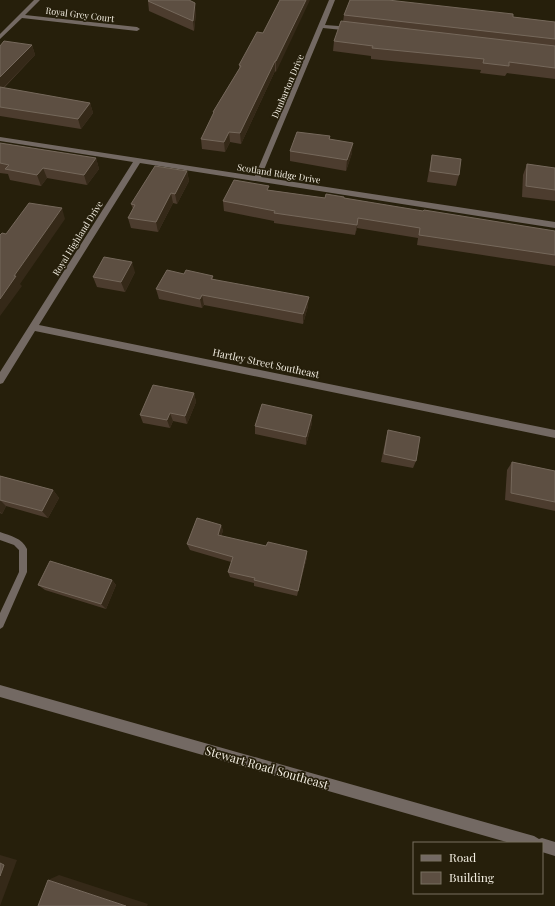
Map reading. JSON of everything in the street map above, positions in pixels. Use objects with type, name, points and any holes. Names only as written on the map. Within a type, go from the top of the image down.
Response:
[{"type":"street","points":[[0,37],[37,0]]},
{"type":"street","name":"Dunbarton Drive","points":[[257,179],[332,0]]},
{"type":"street","name":"Royal Grey Court","points":[[21,16],[137,30]]},
{"type":"street","points":[[322,26],[360,30]]},
{"type":"street","name":"Scotland Ridge Drive","points":[[0,139],[555,225]]},
{"type":"street","name":"Royal Highland Drive","points":[[33,327],[138,160]]},
{"type":"street","points":[[0,380],[33,327]]},
{"type":"street","name":"Hartley Street Southeast","points":[[33,327],[555,434]]},
{"type":"street","name":"Stewart Road Southeast","points":[[0,691],[530,842]]},
{"type":"street","points":[[543,845],[555,849]]},
{"type":"lane","points":[[0,536],[17,542],[23,549],[24,558],[23,572],[0,624]]},
{"type":"building","points":[[189,0],[195,3],[193,21],[148,1]]},
{"type":"building","points":[[280,0],[306,0],[240,133],[229,132],[224,142],[201,139],[213,112],[241,66],[239,65],[257,32],[263,33]]},
{"type":"building","points":[[350,0],[388,0],[513,14],[513,17],[555,22],[555,39],[344,15]]},
{"type":"building","points":[[341,21],[555,46],[555,68],[509,62],[509,66],[483,63],[484,59],[372,48],[373,46],[334,41]]},
{"type":"building","points":[[4,41],[32,45],[0,77],[0,46]]},
{"type":"building","points":[[0,87],[90,103],[78,119],[0,107]]},
{"type":"building","points":[[297,132],[330,136],[329,139],[353,143],[347,160],[290,151]]},
{"type":"building","points":[[0,143],[96,158],[84,175],[43,168],[37,175],[5,169],[9,165],[0,163]]},
{"type":"building","points":[[432,155],[461,159],[459,175],[430,171]]},
{"type":"building","points":[[527,164],[555,168],[555,190],[526,186]]},
{"type":"building","points":[[155,166],[187,171],[175,194],[171,193],[156,222],[128,218],[135,205],[131,204]]},
{"type":"building","points":[[234,180],[269,186],[267,190],[325,198],[326,194],[423,211],[555,231],[555,255],[419,235],[420,228],[358,218],[357,225],[274,213],[275,211],[223,201]]},
{"type":"building","points":[[29,203],[62,208],[14,276],[16,276],[0,299],[0,235],[2,233],[6,234]]},
{"type":"building","points":[[104,257],[132,262],[121,282],[93,277]]},
{"type":"building","points":[[167,270],[184,274],[186,270],[213,276],[211,279],[309,297],[303,314],[202,295],[200,299],[156,289]]},
{"type":"building","points":[[153,385],[194,393],[185,416],[170,413],[167,420],[140,415]]},
{"type":"building","points":[[262,404],[312,415],[306,437],[255,426]]},
{"type":"building","points":[[388,430],[420,437],[416,461],[384,454]]},
{"type":"building","points":[[512,462],[555,471],[555,502],[511,493]]},
{"type":"building","points":[[0,476],[53,490],[42,511],[0,500]]},
{"type":"building","points":[[197,518],[221,525],[218,535],[266,546],[268,542],[307,551],[298,591],[254,580],[255,578],[228,572],[233,557],[187,544]]},
{"type":"building","points":[[50,561],[112,580],[101,604],[38,585]]},
{"type":"building","points":[[0,863],[4,865],[0,876]]},
{"type":"building","points":[[48,880],[126,906],[38,906]]}]
